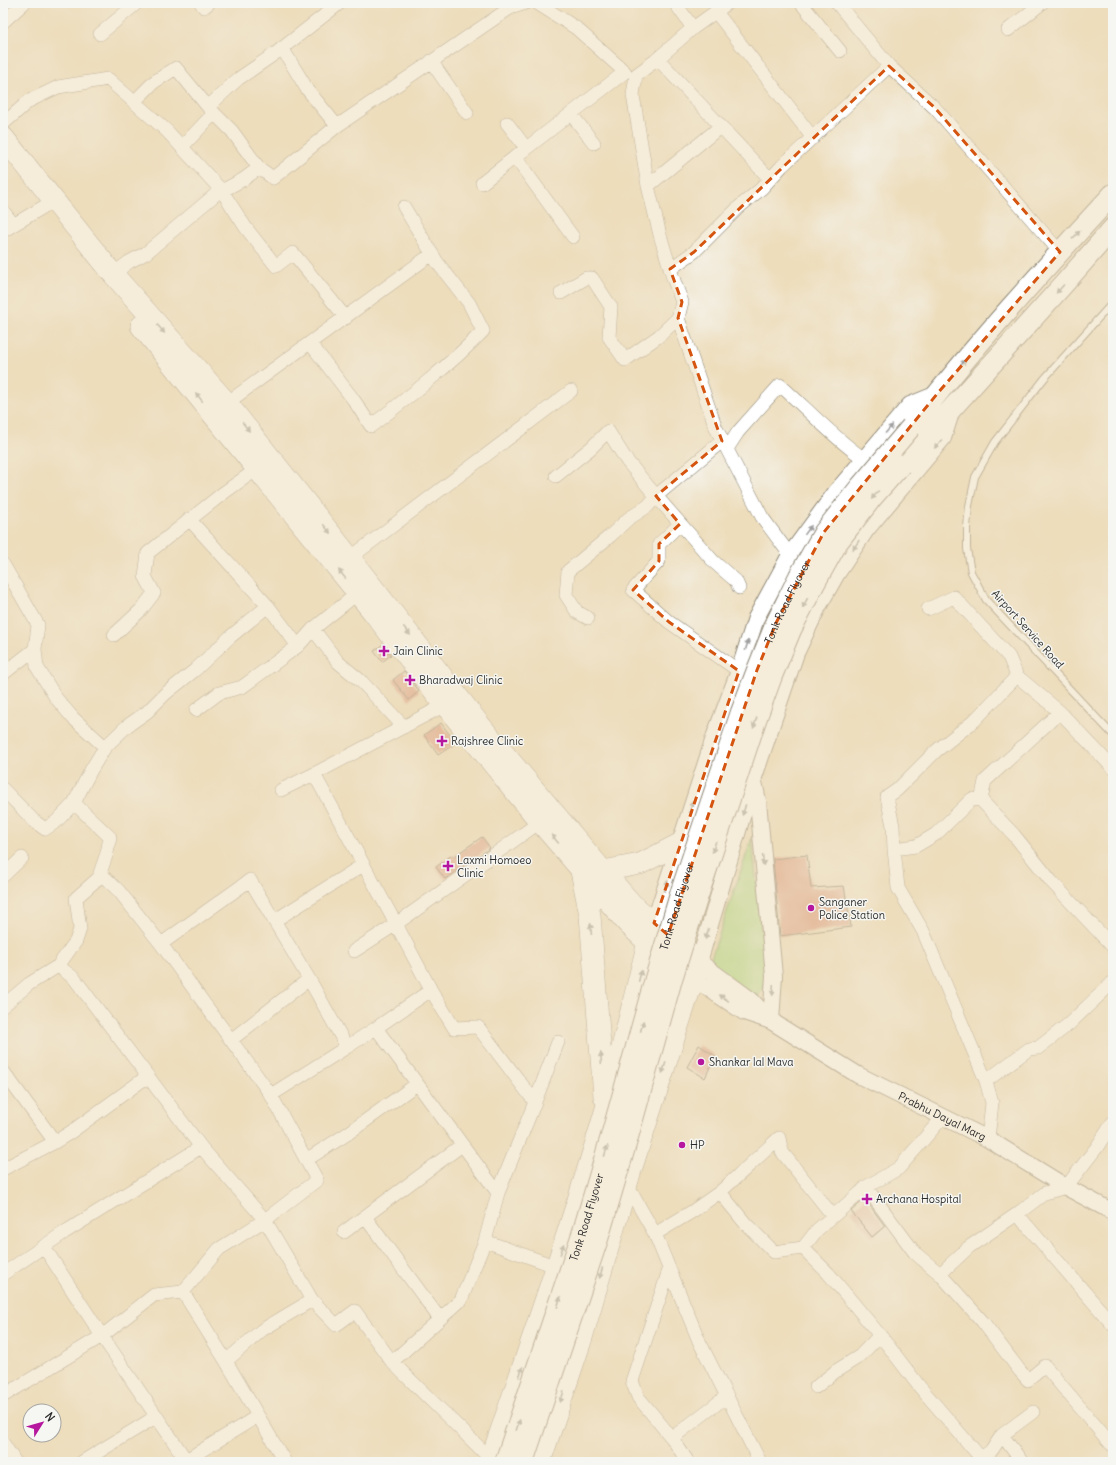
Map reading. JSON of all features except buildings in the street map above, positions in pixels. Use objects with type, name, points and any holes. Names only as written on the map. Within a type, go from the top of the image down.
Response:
[{"type":"highway","points":[[3,137],[113,274],[227,404],[350,558],[480,725],[632,904],[654,923],[696,970]]},
{"type":"highway","points":[[3,153],[358,593],[444,705],[540,822],[627,923],[648,943],[696,970]]},
{"type":"highway","points":[[603,871],[640,864],[679,844]]},
{"type":"highway","points":[[580,869],[590,915],[605,1111]]},
{"type":"highway","points":[[496,1461],[605,1111],[654,923]]},
{"type":"highway","points":[[540,1462],[582,1341],[627,1185],[696,970]]},
{"type":"main road","name":"Tonk Road Flyover","points":[[496,1461],[582,1234],[681,891],[741,712],[776,623],[799,576],[824,532],[937,394],[1060,252],[1113,194]]},
{"type":"main road","name":"Tonk Road Flyover","points":[[523,1462],[598,1239],[672,979],[698,896],[757,717],[791,630],[814,584],[838,542],[872,498],[1113,228]]},
{"type":"street","points":[[3,22],[24,3]]},
{"type":"street","points":[[100,34],[137,3]]},
{"type":"street","points":[[201,3],[204,7],[209,3]]},
{"type":"street","points":[[182,147],[238,79],[282,48],[340,3]]},
{"type":"street","points":[[134,102],[154,82],[176,68],[211,110],[232,132],[259,168],[273,178],[337,126],[510,8],[526,3]]},
{"type":"street","points":[[537,3],[576,28],[630,73],[648,186],[670,270],[682,302],[678,318],[716,428],[762,517],[790,554]]},
{"type":"street","points":[[675,3],[693,28]]},
{"type":"street","points":[[482,183],[571,114],[630,73],[658,59],[693,28],[728,3]]},
{"type":"street","points":[[801,3],[840,51]]},
{"type":"street","points":[[837,3],[889,66],[934,108],[1060,252]]},
{"type":"street","points":[[1008,30],[1042,3]]},
{"type":"street","points":[[716,12],[813,138]]},
{"type":"street","points":[[282,48],[307,89],[337,126]]},
{"type":"street","points":[[658,59],[770,179]]},
{"type":"street","points":[[431,61],[467,113]]},
{"type":"street","points":[[670,270],[694,252],[782,166],[889,66]]},
{"type":"street","points":[[3,124],[29,101],[58,87],[108,79],[167,131],[222,191],[246,228],[276,266],[293,252],[346,318]]},
{"type":"street","points":[[571,114],[594,143]]},
{"type":"street","points":[[507,123],[526,148]]},
{"type":"street","points":[[648,186],[720,127]]},
{"type":"street","points":[[515,157],[573,237]]},
{"type":"street","points":[[113,274],[146,252],[216,194],[244,179],[259,168]]},
{"type":"street","points":[[3,210],[8,228],[45,206]]},
{"type":"street","points":[[310,343],[372,426],[462,353],[483,331],[469,303],[432,254],[404,207]]},
{"type":"street","points":[[227,404],[432,254]]},
{"type":"street","points":[[561,293],[586,278],[592,278],[611,307],[609,337],[625,360],[658,336],[678,318]]},
{"type":"street","points":[[588,618],[576,612],[566,595],[568,571],[628,519],[648,506],[656,496],[725,445],[780,385],[827,430],[860,456]]},
{"type":"street","points":[[350,558],[571,391]]},
{"type":"street","points":[[654,923],[715,735],[739,671],[756,618],[790,554],[836,492],[910,405],[937,394]]},
{"type":"street","points":[[696,970],[753,780],[796,653],[818,607],[836,575],[866,530],[943,438],[952,409]]},
{"type":"street","points":[[556,476],[591,448],[608,431],[627,461],[656,496],[714,562],[736,582],[739,588]]},
{"type":"street","points":[[114,635],[141,610],[154,593],[145,576],[148,553],[257,469]]},
{"type":"street","points":[[190,520],[268,606],[298,646]]},
{"type":"street","points":[[680,524],[659,544],[659,561],[633,590],[669,622],[739,671]]},
{"type":"street","points":[[3,564],[38,625],[35,649],[37,667],[56,698],[73,718],[105,747]]},
{"type":"street","points":[[196,710],[219,693],[242,687],[298,646],[313,629],[358,593]]},
{"type":"street","points":[[928,609],[954,597],[1009,656],[1016,676],[1060,712],[1113,768]]},
{"type":"street","points":[[3,789],[34,821],[45,828],[57,821],[74,803],[105,747],[127,726],[147,712],[165,694],[195,670],[230,637],[268,606]]},
{"type":"street","points":[[313,629],[338,662],[362,682],[404,727]]},
{"type":"street","points":[[3,674],[35,649]]},
{"type":"street","points":[[988,1139],[992,1103],[986,1081],[923,931],[898,888],[893,826],[887,797],[897,790],[936,751],[974,721],[1016,676]]},
{"type":"street","points":[[281,790],[444,705]]},
{"type":"street","points":[[981,800],[985,781],[1060,712]]},
{"type":"street","points":[[314,774],[431,990],[454,1028],[478,1027],[535,1102]]},
{"type":"street","points":[[753,780],[758,801],[774,976],[771,1021]]},
{"type":"street","points":[[894,850],[916,846],[936,834],[972,799],[981,800],[1014,835],[1051,882],[1113,947]]},
{"type":"street","points":[[3,1396],[102,1336],[154,1295],[183,1292],[220,1249],[265,1220],[317,1180],[271,1095],[161,944],[119,892],[100,873],[107,853],[110,837],[74,803]]},
{"type":"street","points":[[354,951],[396,924],[540,822]]},
{"type":"street","points":[[3,876],[22,858]]},
{"type":"street","points":[[274,920],[363,865]]},
{"type":"street","points":[[5,1000],[58,966],[76,941],[80,929],[76,898],[102,875]]},
{"type":"street","points":[[161,944],[250,880],[309,979],[347,1048]]},
{"type":"street","points":[[58,966],[74,978],[201,1147],[265,1220],[312,1300],[336,1325],[355,1311],[392,1362],[496,1461]]},
{"type":"street","name":"Prabhu Dayal Marg","points":[[696,970],[744,1012],[771,1021],[858,1075],[988,1139],[1066,1186],[1113,1212]]},
{"type":"street","points":[[231,1040],[309,979]]},
{"type":"street","points":[[986,1081],[1029,1049],[1038,1048],[1069,1024],[1113,982]]},
{"type":"street","points":[[271,1095],[347,1048],[431,990]]},
{"type":"street","points":[[376,1028],[498,1193]]},
{"type":"street","points":[[392,1362],[461,1300],[485,1241],[498,1193],[558,1042]]},
{"type":"street","points":[[3,1071],[55,1142]]},
{"type":"street","points":[[3,1169],[71,1132],[148,1076]]},
{"type":"street","points":[[306,1160],[347,1134],[417,1084]]},
{"type":"street","points":[[720,1192],[745,1223],[774,1252],[803,1248],[817,1230],[866,1187],[899,1168],[943,1117]]},
{"type":"street","points":[[940,1274],[968,1247],[1045,1193],[1066,1186],[1097,1147],[1113,1122]]},
{"type":"street","points":[[654,1234],[693,1211],[720,1192],[779,1138],[782,1152],[833,1216]]},
{"type":"street","points":[[344,1232],[462,1145]]},
{"type":"street","points":[[3,1274],[65,1232],[201,1147]]},
{"type":"street","points":[[579,1196],[627,1185],[654,1234],[699,1341],[760,1462]]},
{"type":"street","points":[[866,1187],[915,1254],[940,1274],[983,1322],[1028,1380],[1045,1366],[1111,1444]]},
{"type":"street","points":[[1017,1214],[1113,1325]]},
{"type":"street","points":[[365,1217],[440,1319]]},
{"type":"street","points":[[485,1241],[549,1264],[555,1272]]},
{"type":"street","points":[[44,1247],[186,1460],[258,1416]]},
{"type":"street","points":[[803,1248],[828,1273],[880,1335],[978,1460],[992,1450],[1002,1435],[1033,1412]]},
{"type":"street","points":[[669,1270],[632,1381],[638,1397],[672,1438],[688,1462]]},
{"type":"street","points":[[183,1292],[226,1361],[285,1462]]},
{"type":"street","points":[[226,1361],[262,1330],[312,1300]]},
{"type":"street","points":[[816,1387],[836,1371],[860,1356],[880,1335]]},
{"type":"street","points":[[672,1438],[727,1396]]},
{"type":"street","points":[[82,1462],[157,1416]]},
{"type":"street","points":[[1002,1435],[1022,1462]]},
{"type":"street","points":[[3,1442],[15,1462]]},
{"type":"lane","name":"Airport Service Road","points":[[1113,302],[1044,379],[995,442],[975,477],[969,506],[967,527],[967,549],[971,572],[986,600],[1113,736]]},
{"type":"highlighted area","points":[[889,66],[935,108],[1060,252],[937,394],[824,532],[776,623],[757,670],[668,935],[654,923],[739,671],[669,622],[633,590],[659,561],[659,544],[680,524],[656,496],[722,441],[678,318],[682,302],[670,269],[694,252]]},
{"type":"green space","points":[[752,838],[764,956],[765,986],[757,998],[713,968],[711,958]]},
{"type":"place","name":"Jain Clinic","points":[[384,651]]},
{"type":"place","name":"Bharadwaj Clinic","points":[[410,680]]},
{"type":"place","name":"Rajshree Clinic","points":[[442,741]]},
{"type":"place","name":"Laxmi Homoeo Clinic","points":[[448,866]]},
{"type":"place","name":"Sanganer Police Station","points":[[811,908]]},
{"type":"place","name":"Shankar lal Mava","points":[[701,1062]]},
{"type":"place","name":"HP","points":[[682,1145]]},
{"type":"place","name":"Archana Hospital","points":[[867,1199]]}]
